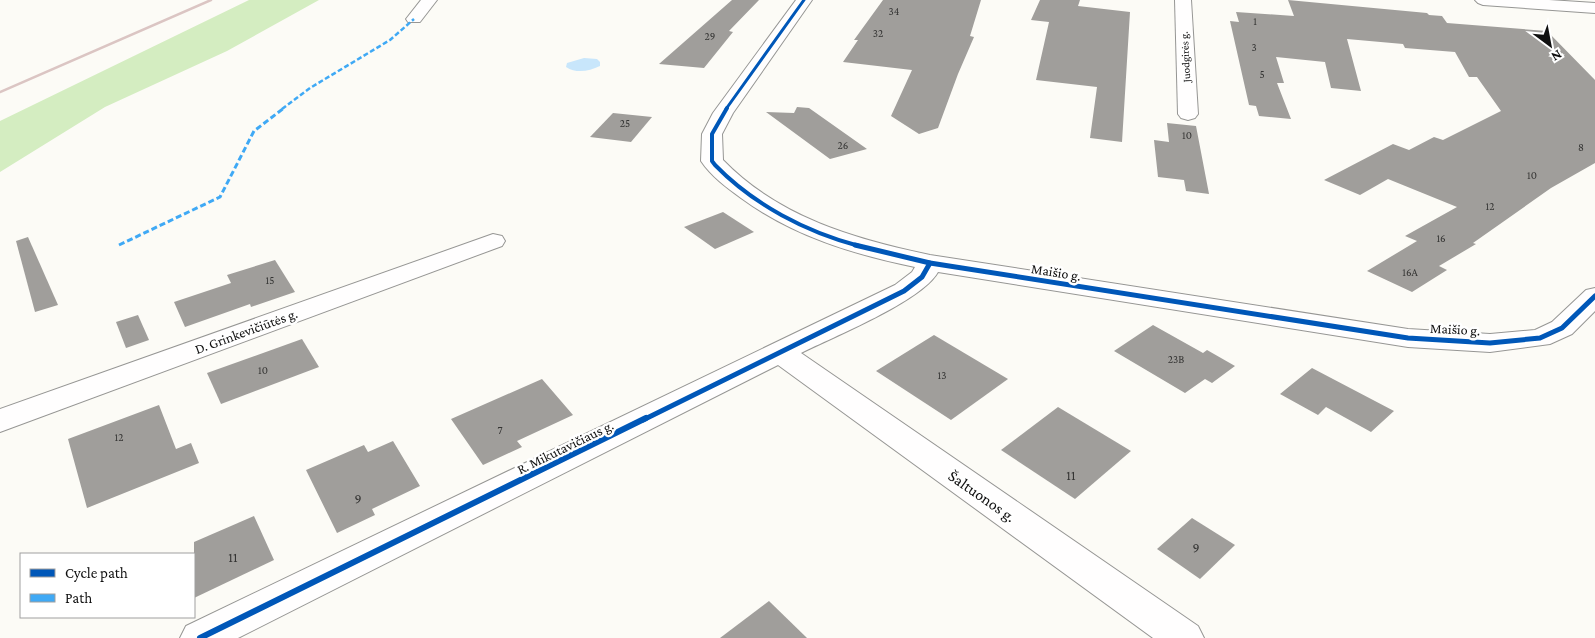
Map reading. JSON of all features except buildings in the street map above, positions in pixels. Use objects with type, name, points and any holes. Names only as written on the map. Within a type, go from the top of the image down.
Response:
[{"type":"street","points":[[414,19],[429,0]]},
{"type":"street","name":"Maišio g.","points":[[804,0],[723,113],[712,134],[712,161],[720,170],[765,206],[817,234],[867,250],[930,264],[1408,338],[1490,343],[1540,338],[1562,328],[1595,296]]},
{"type":"street","name":"Juodgirės g.","points":[[1183,0],[1188,114]]},
{"type":"street","points":[[1483,0],[1595,8]]},
{"type":"street","name":"D. Grinkevičiūtės g.","points":[[0,421],[493,241]]},
{"type":"street","name":"R. Mikutavičiaus g.","points":[[200,638],[904,292],[922,278],[930,264]]},
{"type":"street","name":"Šaltuonos g.","points":[[781,353],[1184,638]]},
{"type":"green space","points":[[249,0],[319,0],[227,51],[105,107],[0,172],[0,121]]},
{"type":"water","points":[[584,58],[597,59],[600,62],[600,66],[583,71],[566,67],[567,63]]},
{"type":"railway","points":[[0,92],[211,0]]},
{"type":"marked path","points":[[119,245],[220,197],[254,131],[310,88],[390,40],[414,19]]},
{"type":"cycle path","points":[[804,0],[723,113],[712,134],[712,161],[743,189],[765,205],[809,229],[832,238],[879,252],[930,263],[1408,338],[1490,343],[1540,338],[1562,328],[1595,296]]},
{"type":"cycle path","points":[[200,638],[904,291],[922,277],[930,263]]}]
